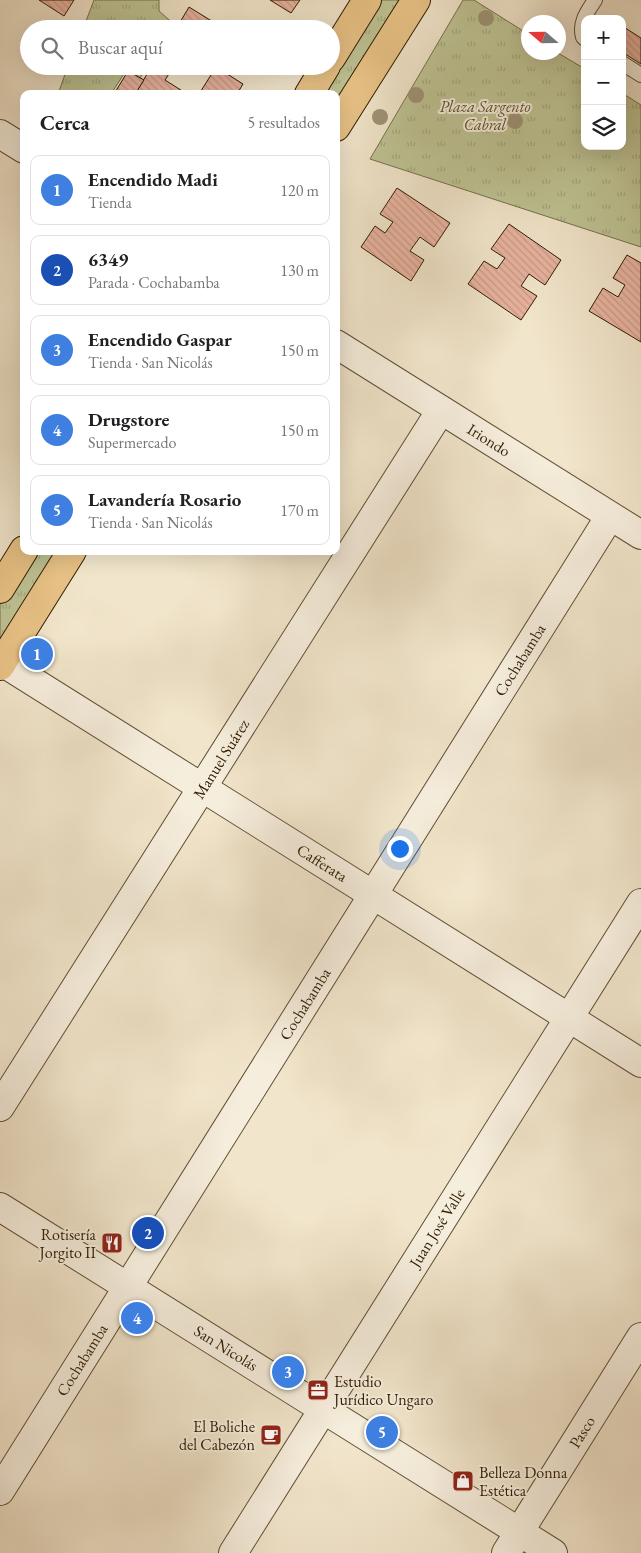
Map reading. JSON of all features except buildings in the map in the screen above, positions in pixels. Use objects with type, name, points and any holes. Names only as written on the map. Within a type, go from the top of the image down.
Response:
[{"type":"main road","points":[[340,44],[368,0]]},
{"type":"main road","points":[[340,122],[416,0]]},
{"type":"main road","points":[[311,90],[321,75]]},
{"type":"main road","points":[[0,588],[21,555]]},
{"type":"main road","points":[[1,664],[69,555]]},
{"type":"street","points":[[0,134],[20,146]]},
{"type":"street","name":"Iriondo","points":[[340,347],[641,535]]},
{"type":"street","name":"Manuel Suárez","points":[[0,1107],[441,410]]},
{"type":"street","name":"Cochabamba","points":[[0,1491],[610,516]]},
{"type":"street","name":"Cafferata","points":[[1,664],[641,1063]]},
{"type":"street","name":"Juan José Valle","points":[[233,1553],[641,903]]},
{"type":"street","name":"San Nicolás","points":[[0,1208],[324,1410],[513,1543],[553,1553]]},
{"type":"street","name":"Pasco","points":[[513,1543],[641,1337]]},
{"type":"lane","points":[[586,15],[595,0]]},
{"type":"lane","points":[[626,65],[641,75]]},
{"type":"green space","points":[[94,0],[159,0],[159,11],[169,20],[86,20]]},
{"type":"green space","points":[[367,0],[416,0],[340,121],[340,90],[311,90],[321,75],[340,75],[340,44]]},
{"type":"green space","name":"Plaza Sargento Cabral","points":[[463,0],[474,0],[521,30],[521,60],[566,60],[566,58],[581,67],[581,150],[626,150],[626,96],[641,105],[641,247],[370,159]]},
{"type":"green space","points":[[65,75],[123,75],[114,90],[59,90]]},
{"type":"green space","points":[[21,555],[69,555],[0,666],[0,589]]},
{"type":"place","name":"Encendido Madi","points":[[37,654]]},
{"type":"place","name":"6349","points":[[148,1233]]},
{"type":"place","name":"Rotisería Jorgito II","points":[[112,1243]]},
{"type":"place","name":"Drugstore","points":[[137,1318]]},
{"type":"place","name":"Encendido Gaspar","points":[[288,1372]]},
{"type":"place","name":"Estudio Jurídico Ungaro","points":[[318,1390]]},
{"type":"place","name":"Lavandería Rosario","points":[[382,1432]]},
{"type":"place","name":"El Boliche del Cabezón","points":[[271,1435]]},
{"type":"place","name":"Belleza Donna Estética","points":[[463,1481]]}]
